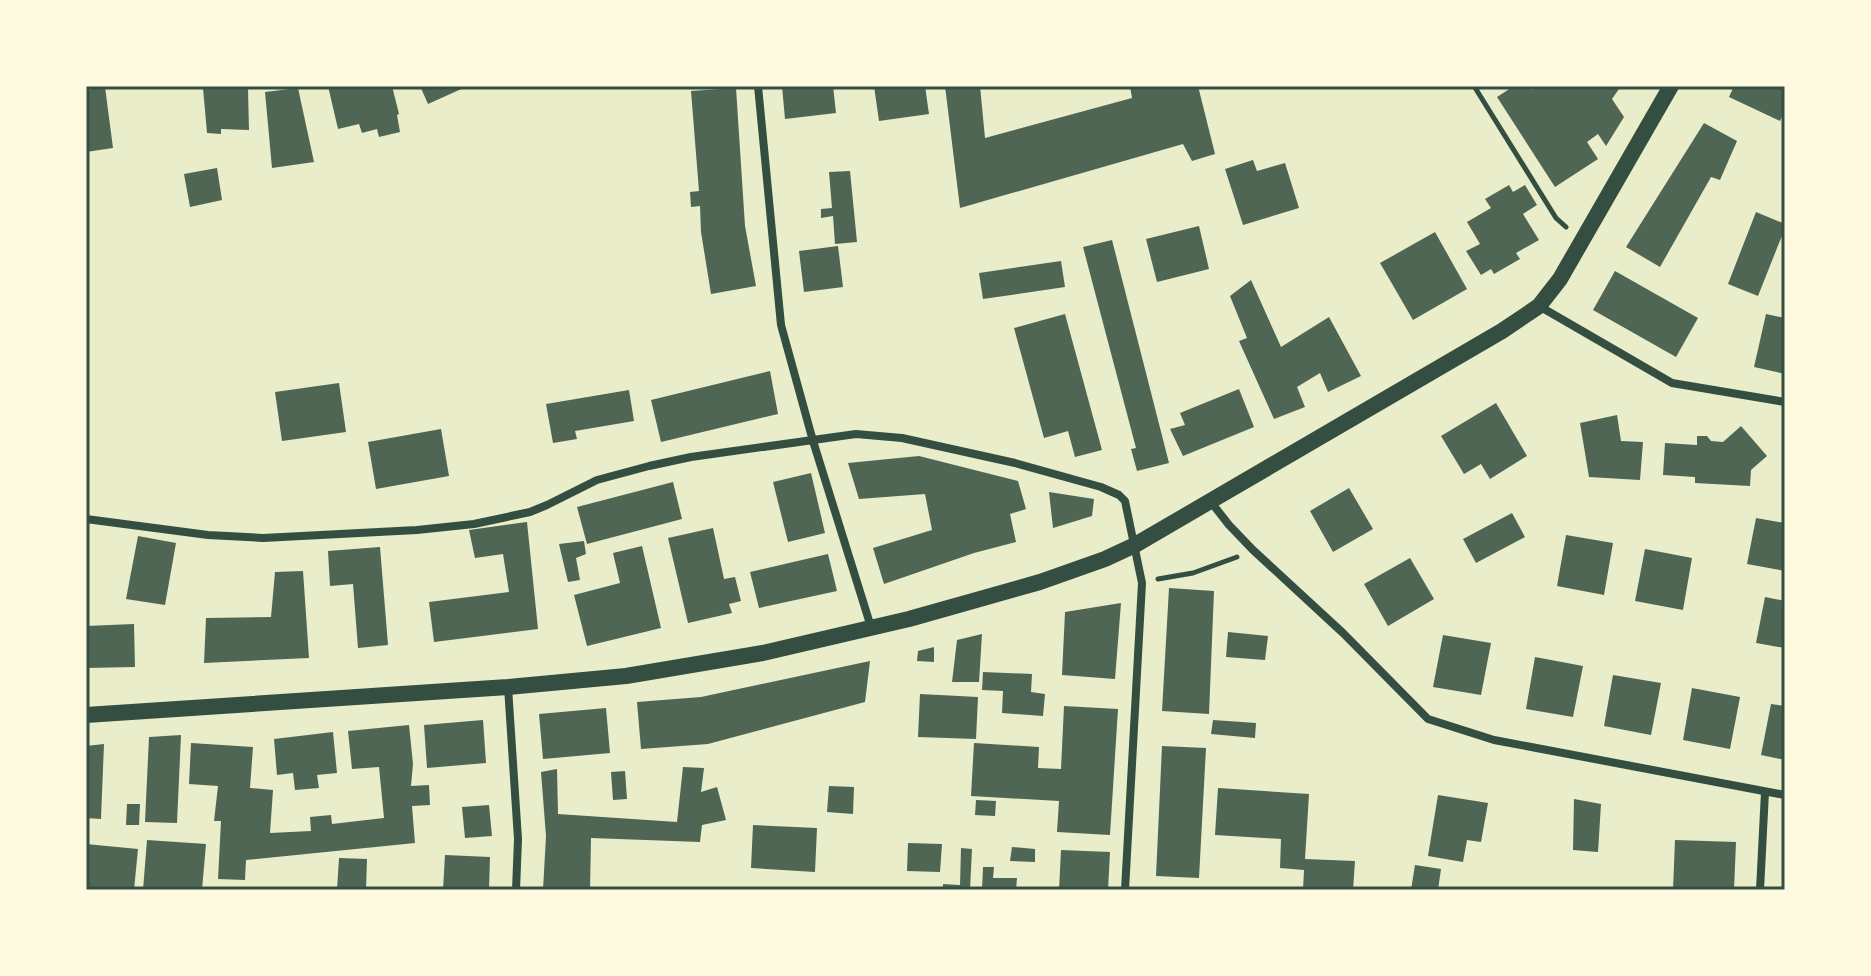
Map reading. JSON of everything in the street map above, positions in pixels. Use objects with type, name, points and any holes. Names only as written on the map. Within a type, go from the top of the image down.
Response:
[{"type":"main road","points":[[86,715],[508,687],[626,676],[763,653],[871,628],[1040,582],[1105,559],[1211,502],[1539,306],[1560,279],[1671,86]]},
{"type":"street","points":[[758,86],[781,325],[871,628]]},
{"type":"street","points":[[1539,306],[1672,383],[1785,402]]},
{"type":"street","points":[[86,519],[208,535],[263,538],[474,524],[530,512],[597,480],[663,463],[849,434],[887,436],[932,444],[1101,487],[1125,501],[1142,583],[1125,890]]},
{"type":"street","points":[[1211,502],[1253,550],[1343,633],[1428,719],[1494,740],[1785,795]]},
{"type":"street","points":[[508,687],[518,839],[516,890]]},
{"type":"street","points":[[1760,890],[1765,792]]},
{"type":"path","points":[[1474,86],[1556,218],[1582,240]]},
{"type":"path","points":[[1142,583],[1193,573],[1253,550]]},
{"type":"building","points":[[328,86],[392,86],[400,132],[379,137],[377,129],[362,133],[359,124],[338,129]]},
{"type":"building","points":[[420,86],[468,86],[428,104]]},
{"type":"building","points":[[782,86],[833,86],[836,113],[785,119]]},
{"type":"building","points":[[874,86],[925,86],[929,114],[879,121]]},
{"type":"building","points":[[945,86],[980,86],[985,138],[1132,98],[1130,86],[1198,86],[1215,154],[1192,161],[1183,144],[960,208]]},
{"type":"building","points":[[1514,86],[1529,86],[1532,90],[1538,86],[1621,86],[1612,99],[1624,117],[1606,146],[1598,134],[1587,142],[1598,159],[1555,187],[1497,97]]},
{"type":"building","points":[[1734,86],[1785,87],[1785,110],[1780,121],[1729,97]]},
{"type":"building","points":[[105,87],[113,148],[86,152],[86,90]]},
{"type":"building","points":[[203,88],[248,89],[249,130],[221,129],[221,134],[207,133]]},
{"type":"building","points":[[298,88],[314,162],[272,168],[265,92]]},
{"type":"building","points":[[736,88],[745,226],[756,286],[711,294],[700,206],[691,207],[690,192],[699,191],[691,91]]},
{"type":"building","points":[[1704,123],[1737,141],[1720,180],[1711,177],[1660,267],[1626,247]]},
{"type":"building","points":[[1253,160],[1257,171],[1285,163],[1299,208],[1243,225],[1225,169]]},
{"type":"building","points":[[217,168],[222,200],[190,207],[184,174]]},
{"type":"building","points":[[850,171],[857,242],[835,244],[833,216],[821,218],[821,209],[832,208],[829,172]]},
{"type":"building","points":[[1509,185],[1513,192],[1525,185],[1537,205],[1523,214],[1539,240],[1516,253],[1520,259],[1494,274],[1491,269],[1481,275],[1466,251],[1480,244],[1467,222],[1491,208],[1485,199]]},
{"type":"building","points":[[1756,212],[1785,224],[1758,296],[1728,284]]},
{"type":"building","points":[[1199,226],[1209,269],[1157,282],[1146,239]]},
{"type":"building","points":[[1435,232],[1467,289],[1413,320],[1380,263]]},
{"type":"building","points":[[1112,240],[1169,463],[1137,471],[1131,449],[1136,448],[1083,247]]},
{"type":"building","points":[[838,246],[843,287],[804,292],[799,251]]},
{"type":"building","points":[[1061,261],[1065,287],[983,299],[979,273]]},
{"type":"building","points":[[1615,271],[1698,318],[1676,357],[1593,310]]},
{"type":"building","points":[[1251,280],[1281,347],[1329,317],[1361,376],[1328,392],[1320,373],[1297,387],[1305,407],[1274,419],[1239,341],[1247,338],[1230,296]]},
{"type":"building","points":[[1065,314],[1102,450],[1075,457],[1068,431],[1044,438],[1014,328]]},
{"type":"building","points":[[1766,314],[1785,318],[1785,374],[1754,367]]},
{"type":"building","points":[[770,371],[778,414],[661,442],[651,400]]},
{"type":"building","points":[[339,383],[346,432],[282,441],[275,392]]},
{"type":"building","points":[[1239,389],[1254,427],[1183,456],[1170,429],[1185,425],[1180,413]]},
{"type":"building","points":[[629,390],[634,421],[575,431],[577,439],[553,443],[546,404]]},
{"type":"building","points":[[1496,403],[1527,456],[1490,479],[1481,464],[1464,474],[1441,436]]},
{"type":"building","points":[[1617,415],[1621,441],[1643,442],[1640,480],[1589,477],[1580,423]]},
{"type":"building","points":[[1741,426],[1767,456],[1751,470],[1750,486],[1695,483],[1695,477],[1663,475],[1665,443],[1697,445],[1697,436],[1723,442]]},
{"type":"building","points":[[441,429],[449,476],[376,489],[368,442]]},
{"type":"building","points":[[919,456],[1018,481],[1026,509],[1010,514],[1016,542],[884,584],[873,548],[932,530],[925,494],[859,499],[848,463]]},
{"type":"building","points":[[811,473],[825,533],[788,542],[773,482]]},
{"type":"building","points":[[673,482],[682,519],[587,544],[577,507]]},
{"type":"building","points":[[1349,488],[1373,529],[1333,552],[1310,511]]},
{"type":"building","points":[[1049,492],[1094,499],[1092,516],[1053,528]]},
{"type":"building","points":[[1512,513],[1525,537],[1476,563],[1463,539]]},
{"type":"building","points":[[1756,518],[1785,523],[1785,571],[1747,564]]},
{"type":"building","points":[[527,522],[538,629],[434,642],[429,602],[509,592],[503,554],[475,558],[469,530]]},
{"type":"building","points":[[713,528],[724,579],[735,577],[741,601],[729,604],[732,613],[688,623],[668,538]]},
{"type":"building","points":[[1566,535],[1613,543],[1604,595],[1557,586]]},
{"type":"building","points":[[138,536],[176,543],[165,605],[126,599]]},
{"type":"building","points":[[584,541],[586,554],[576,558],[580,580],[568,582],[559,544]]},
{"type":"building","points":[[642,546],[661,628],[587,646],[574,595],[620,583],[613,553]]},
{"type":"building","points":[[380,547],[388,645],[358,648],[353,584],[330,586],[328,551]]},
{"type":"building","points":[[1645,549],[1692,558],[1683,610],[1635,601]]},
{"type":"building","points":[[828,554],[837,591],[759,608],[750,572]]},
{"type":"building","points":[[1410,558],[1434,599],[1388,626],[1364,584]]},
{"type":"building","points":[[303,571],[309,658],[204,663],[206,618],[271,617],[275,572]]},
{"type":"building","points":[[1169,588],[1214,591],[1209,714],[1162,711]]},
{"type":"building","points":[[1765,597],[1785,601],[1785,648],[1756,643]]},
{"type":"building","points":[[1121,603],[1115,679],[1062,675],[1065,612]]},
{"type":"building","points":[[134,624],[135,667],[86,668],[86,626]]},
{"type":"building","points":[[1228,632],[1268,636],[1265,660],[1226,657]]},
{"type":"building","points":[[982,634],[979,682],[952,682],[957,640]]},
{"type":"building","points":[[1443,635],[1491,643],[1481,695],[1433,687]]},
{"type":"building","points":[[934,647],[934,662],[917,661],[918,651]]},
{"type":"building","points":[[1535,657],[1583,666],[1573,717],[1526,709]]},
{"type":"building","points":[[870,661],[865,702],[708,744],[641,749],[637,702],[701,697]]},
{"type":"building","points":[[983,672],[1032,674],[1031,692],[1045,694],[1043,716],[1002,713],[1003,691],[982,690]]},
{"type":"building","points":[[1613,675],[1661,683],[1651,735],[1604,726]]},
{"type":"building","points":[[1692,688],[1740,697],[1730,749],[1683,740]]},
{"type":"building","points":[[920,694],[978,697],[976,739],[918,737]]},
{"type":"building","points":[[1771,704],[1785,706],[1785,760],[1761,755]]},
{"type":"building","points":[[1064,706],[1118,709],[1110,835],[1057,832],[1059,801],[971,796],[974,743],[1039,747],[1038,768],[1061,769]]},
{"type":"building","points":[[606,708],[610,753],[543,759],[539,714]]},
{"type":"building","points":[[483,720],[486,763],[427,768],[424,725]]},
{"type":"building","points":[[1213,720],[1256,723],[1255,738],[1211,734]]},
{"type":"building","points":[[409,725],[413,764],[411,786],[429,785],[430,805],[412,806],[415,843],[246,860],[245,880],[218,879],[221,821],[214,821],[218,786],[189,784],[191,743],[253,747],[250,788],[273,790],[270,833],[311,831],[310,817],[331,815],[332,824],[384,818],[379,767],[352,769],[348,731]]},
{"type":"building","points":[[333,732],[337,773],[317,775],[319,788],[295,790],[293,773],[277,775],[274,739]]},
{"type":"building","points":[[181,735],[177,823],[145,822],[149,737]]},
{"type":"building","points":[[104,744],[101,819],[86,818],[86,746]]},
{"type":"building","points":[[1162,746],[1206,748],[1199,878],[1156,876]]},
{"type":"building","points":[[683,767],[704,768],[701,792],[717,787],[726,820],[702,825],[700,842],[591,838],[590,890],[543,890],[546,836],[541,772],[557,769],[558,814],[677,822]]},
{"type":"building","points":[[625,771],[627,799],[613,800],[611,772]]},
{"type":"building","points":[[829,786],[854,787],[853,814],[827,812]]},
{"type":"building","points":[[1218,788],[1309,794],[1305,859],[1355,861],[1353,890],[1303,890],[1304,870],[1280,868],[1281,839],[1215,835]]},
{"type":"building","points":[[1438,795],[1488,803],[1481,842],[1467,840],[1463,862],[1428,856]]},
{"type":"building","points":[[1574,799],[1601,804],[1598,852],[1573,850]]},
{"type":"building","points":[[976,800],[996,801],[995,816],[975,815]]},
{"type":"building","points":[[127,804],[140,804],[139,825],[126,825]]},
{"type":"building","points":[[489,805],[492,836],[465,838],[462,807]]},
{"type":"building","points":[[753,825],[817,828],[815,872],[751,868]]},
{"type":"building","points":[[147,840],[206,844],[202,890],[143,890]]},
{"type":"building","points":[[1675,840],[1736,842],[1734,890],[1673,890]]},
{"type":"building","points":[[908,843],[942,844],[940,872],[907,871]]},
{"type":"building","points":[[86,844],[138,849],[134,890],[86,890]]},
{"type":"building","points":[[1012,847],[1035,849],[1035,862],[1010,861]]},
{"type":"building","points":[[961,848],[972,849],[970,890],[943,890],[943,884],[960,885]]},
{"type":"building","points":[[1061,850],[1110,852],[1108,890],[1059,890]]},
{"type":"building","points":[[445,855],[490,857],[489,890],[443,890]]},
{"type":"building","points":[[339,858],[367,859],[366,890],[337,890]]},
{"type":"building","points":[[1415,865],[1441,869],[1438,890],[1411,890]]},
{"type":"building","points":[[983,867],[994,867],[993,878],[1017,878],[1016,890],[982,890]]}]
